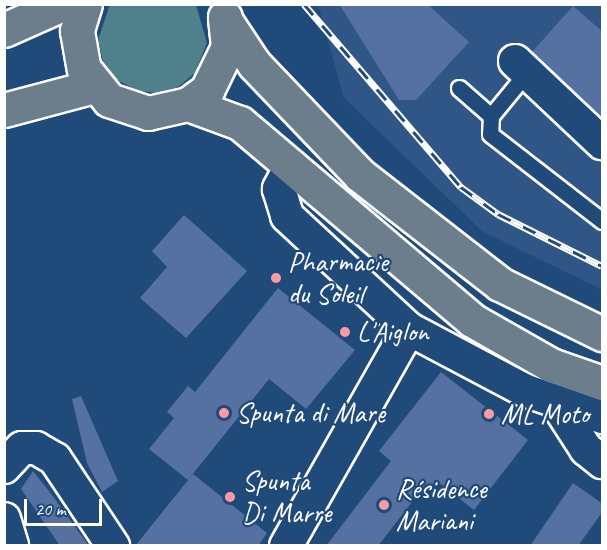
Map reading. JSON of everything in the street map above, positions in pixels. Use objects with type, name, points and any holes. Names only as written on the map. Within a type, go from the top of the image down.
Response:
[{"type":"main road","points":[[4,30],[62,4]]},
{"type":"main road","points":[[85,4],[78,51],[94,86],[128,109],[168,111],[188,104],[221,70],[224,14]]},
{"type":"main road","points":[[224,14],[292,107],[377,189],[500,284],[603,334]]},
{"type":"main road","points":[[4,110],[94,86]]},
{"type":"main road","points":[[188,104],[227,115],[291,166],[472,320],[551,365],[603,383]]},
{"type":"street","points":[[521,67],[603,143]]},
{"type":"street","points":[[291,166],[279,189],[286,216],[409,329],[557,404],[603,417]]},
{"type":"street","points":[[286,546],[409,329]]},
{"type":"street","points":[[557,404],[586,449],[603,462]]},
{"type":"street","points":[[4,467],[22,448],[55,459],[113,546]]},
{"type":"street","points":[[4,519],[12,546]]},
{"type":"lane","points":[[521,67],[491,116],[490,134],[603,221]]},
{"type":"lane","points":[[459,88],[491,116]]},
{"type":"shaded area","points":[[318,5],[602,5],[602,290],[482,231],[344,98]]},
{"type":"green space","points":[[110,4],[196,5],[207,43],[195,73],[178,87],[156,93],[135,90],[116,79],[103,61],[98,40]]},
{"type":"building","points":[[339,4],[427,4],[469,42],[416,100],[399,100]]},
{"type":"building","points":[[573,6],[603,32],[603,119],[532,52]]},
{"type":"building","points":[[184,215],[247,271],[186,338],[140,298],[167,267],[152,251]]},
{"type":"building","points":[[278,288],[355,350],[306,409],[269,379],[188,480],[149,449],[174,418],[167,412],[188,386],[195,392]]},
{"type":"building","points":[[441,372],[528,440],[474,510],[438,482],[433,489],[426,484],[378,546],[326,546],[391,461],[379,451]]},
{"type":"building","points":[[81,396],[118,481],[102,492],[87,463],[72,399]]},
{"type":"building","points":[[33,471],[89,546],[60,546],[21,489]]},
{"type":"building","points":[[193,474],[267,533],[258,546],[135,546]]},
{"type":"building","points":[[573,483],[603,504],[603,511],[578,546],[530,546]]},
{"type":"railway","points":[[304,4],[461,187],[498,214],[602,266]]},
{"type":"place","name":"Pharmacie du Soleil","points":[[276,278]]},
{"type":"place","name":"L'Aiglon","points":[[345,332]]},
{"type":"place","name":"Spunta di Mare","points":[[224,413]]},
{"type":"place","name":"ML Moto","points":[[489,414]]},
{"type":"place","name":"Spunta Di Marre","points":[[230,497]]},
{"type":"place","name":"Résidence Mariani","points":[[384,505]]}]
